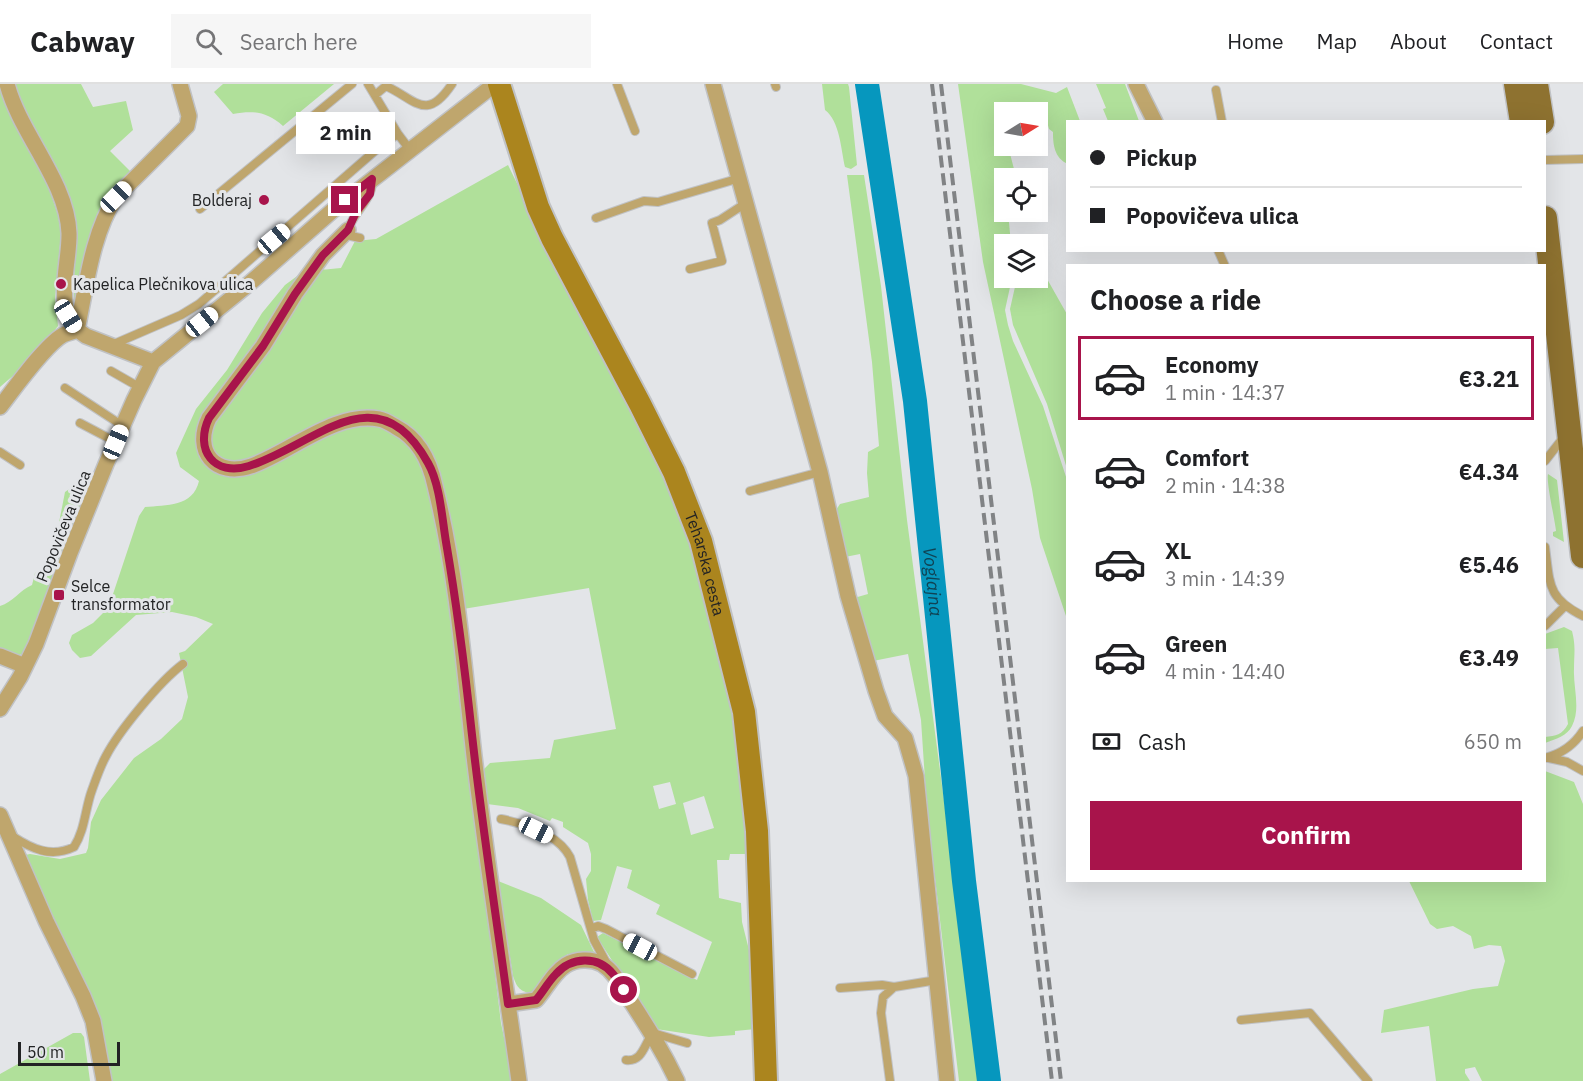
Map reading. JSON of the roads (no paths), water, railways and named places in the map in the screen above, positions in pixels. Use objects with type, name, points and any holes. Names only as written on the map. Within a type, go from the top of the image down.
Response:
[{"type":"main road","points":[[1516,84],[1522,120]]},
{"type":"main road","points":[[1536,84],[1542,120]]},
{"type":"main road","points":[[1546,227],[1583,556]]},
{"type":"street","points":[[7,84],[11,100],[51,176],[65,212],[69,233],[64,289],[68,316],[77,330],[110,346],[153,362]]},
{"type":"street","points":[[77,330],[108,208],[116,197],[187,126],[189,116],[180,84]]},
{"type":"street","name":"Popovičeva ulica","points":[[0,710],[36,644],[70,553],[116,442],[153,362],[250,283],[332,211],[497,84]]},
{"type":"street","name":"Teharska cesta","points":[[497,84],[543,217],[674,472],[701,541],[744,712],[754,794],[766,1081]]},
{"type":"street","points":[[713,84],[820,472],[848,596],[876,692],[885,716],[905,738],[916,776],[947,1081]]},
{"type":"street","points":[[1136,84],[1154,120]]},
{"type":"street","points":[[354,234],[323,255],[295,294],[263,346],[209,418],[203,440],[206,452],[218,466],[236,469],[266,459],[349,420],[381,419],[405,432],[419,447],[431,469],[441,507],[459,620],[477,779],[519,1081]]},
{"type":"street","points":[[0,407],[54,343],[63,335],[77,330]]},
{"type":"street","points":[[0,656],[25,666]]},
{"type":"street","points":[[0,815],[93,1021],[104,1081]]},
{"type":"street","points":[[508,1004],[536,1000],[555,974],[565,965],[580,960],[602,964],[613,973],[653,1033],[677,1081]]},
{"type":"lane","points":[[200,209],[352,84]]},
{"type":"lane","points":[[368,84],[410,150]]},
{"type":"lane","points":[[375,95],[386,86],[414,104],[425,106],[441,97],[452,84]]},
{"type":"lane","points":[[617,84],[634,131]]},
{"type":"lane","points":[[1216,90],[1222,120]]},
{"type":"lane","points":[[110,346],[181,315],[199,304],[384,143],[399,134]]},
{"type":"lane","points":[[1546,160],[1583,159]]},
{"type":"lane","points":[[596,218],[644,201],[658,202],[740,178]]},
{"type":"lane","points":[[354,234],[356,212],[370,194],[372,179]]},
{"type":"lane","points":[[690,269],[722,261],[712,223],[747,203]]},
{"type":"lane","points":[[111,371],[140,387]]},
{"type":"lane","points":[[0,395],[21,381]]},
{"type":"lane","points":[[65,388],[123,426]]},
{"type":"lane","points":[[80,423],[116,442]]},
{"type":"lane","points":[[1546,460],[1568,433]]},
{"type":"lane","points":[[0,452],[20,465]]},
{"type":"lane","points":[[750,491],[820,472]]},
{"type":"lane","points":[[1546,554],[1550,582],[1564,607],[1583,616]]},
{"type":"lane","points":[[1546,625],[1564,607]]},
{"type":"lane","points":[[8,833],[28,847],[41,851],[54,853],[74,847],[80,838],[92,792],[106,755],[172,672],[183,664]]},
{"type":"lane","points":[[1546,758],[1564,751],[1577,741],[1583,731]]},
{"type":"lane","points":[[1546,758],[1567,762],[1583,771]]},
{"type":"lane","points":[[501,819],[522,823],[566,848],[594,940],[613,973]]},
{"type":"lane","points":[[591,929],[598,926],[606,929],[692,974]]},
{"type":"lane","points":[[840,988],[882,985],[894,987],[937,981]]},
{"type":"lane","points":[[890,1081],[881,1013],[883,997],[894,987]]},
{"type":"lane","points":[[1242,1020],[1310,1013],[1368,1081]]},
{"type":"lane","points":[[626,1060],[635,1060],[641,1055],[653,1033],[687,1043]]},
{"type":"waterway","name":"Voglajna","points":[[867,84],[915,401],[964,881],[989,1081]]},
{"type":"railway","points":[[932,84],[1052,1081]]},
{"type":"railway","points":[[941,84],[1061,1081]]},
{"type":"place","name":"Bolderaj","points":[[264,200]]},
{"type":"place","name":"Kapelica Plečnikova ulica","points":[[61,284]]},
{"type":"place","name":"Selce transformator","points":[[59,595]]}]
